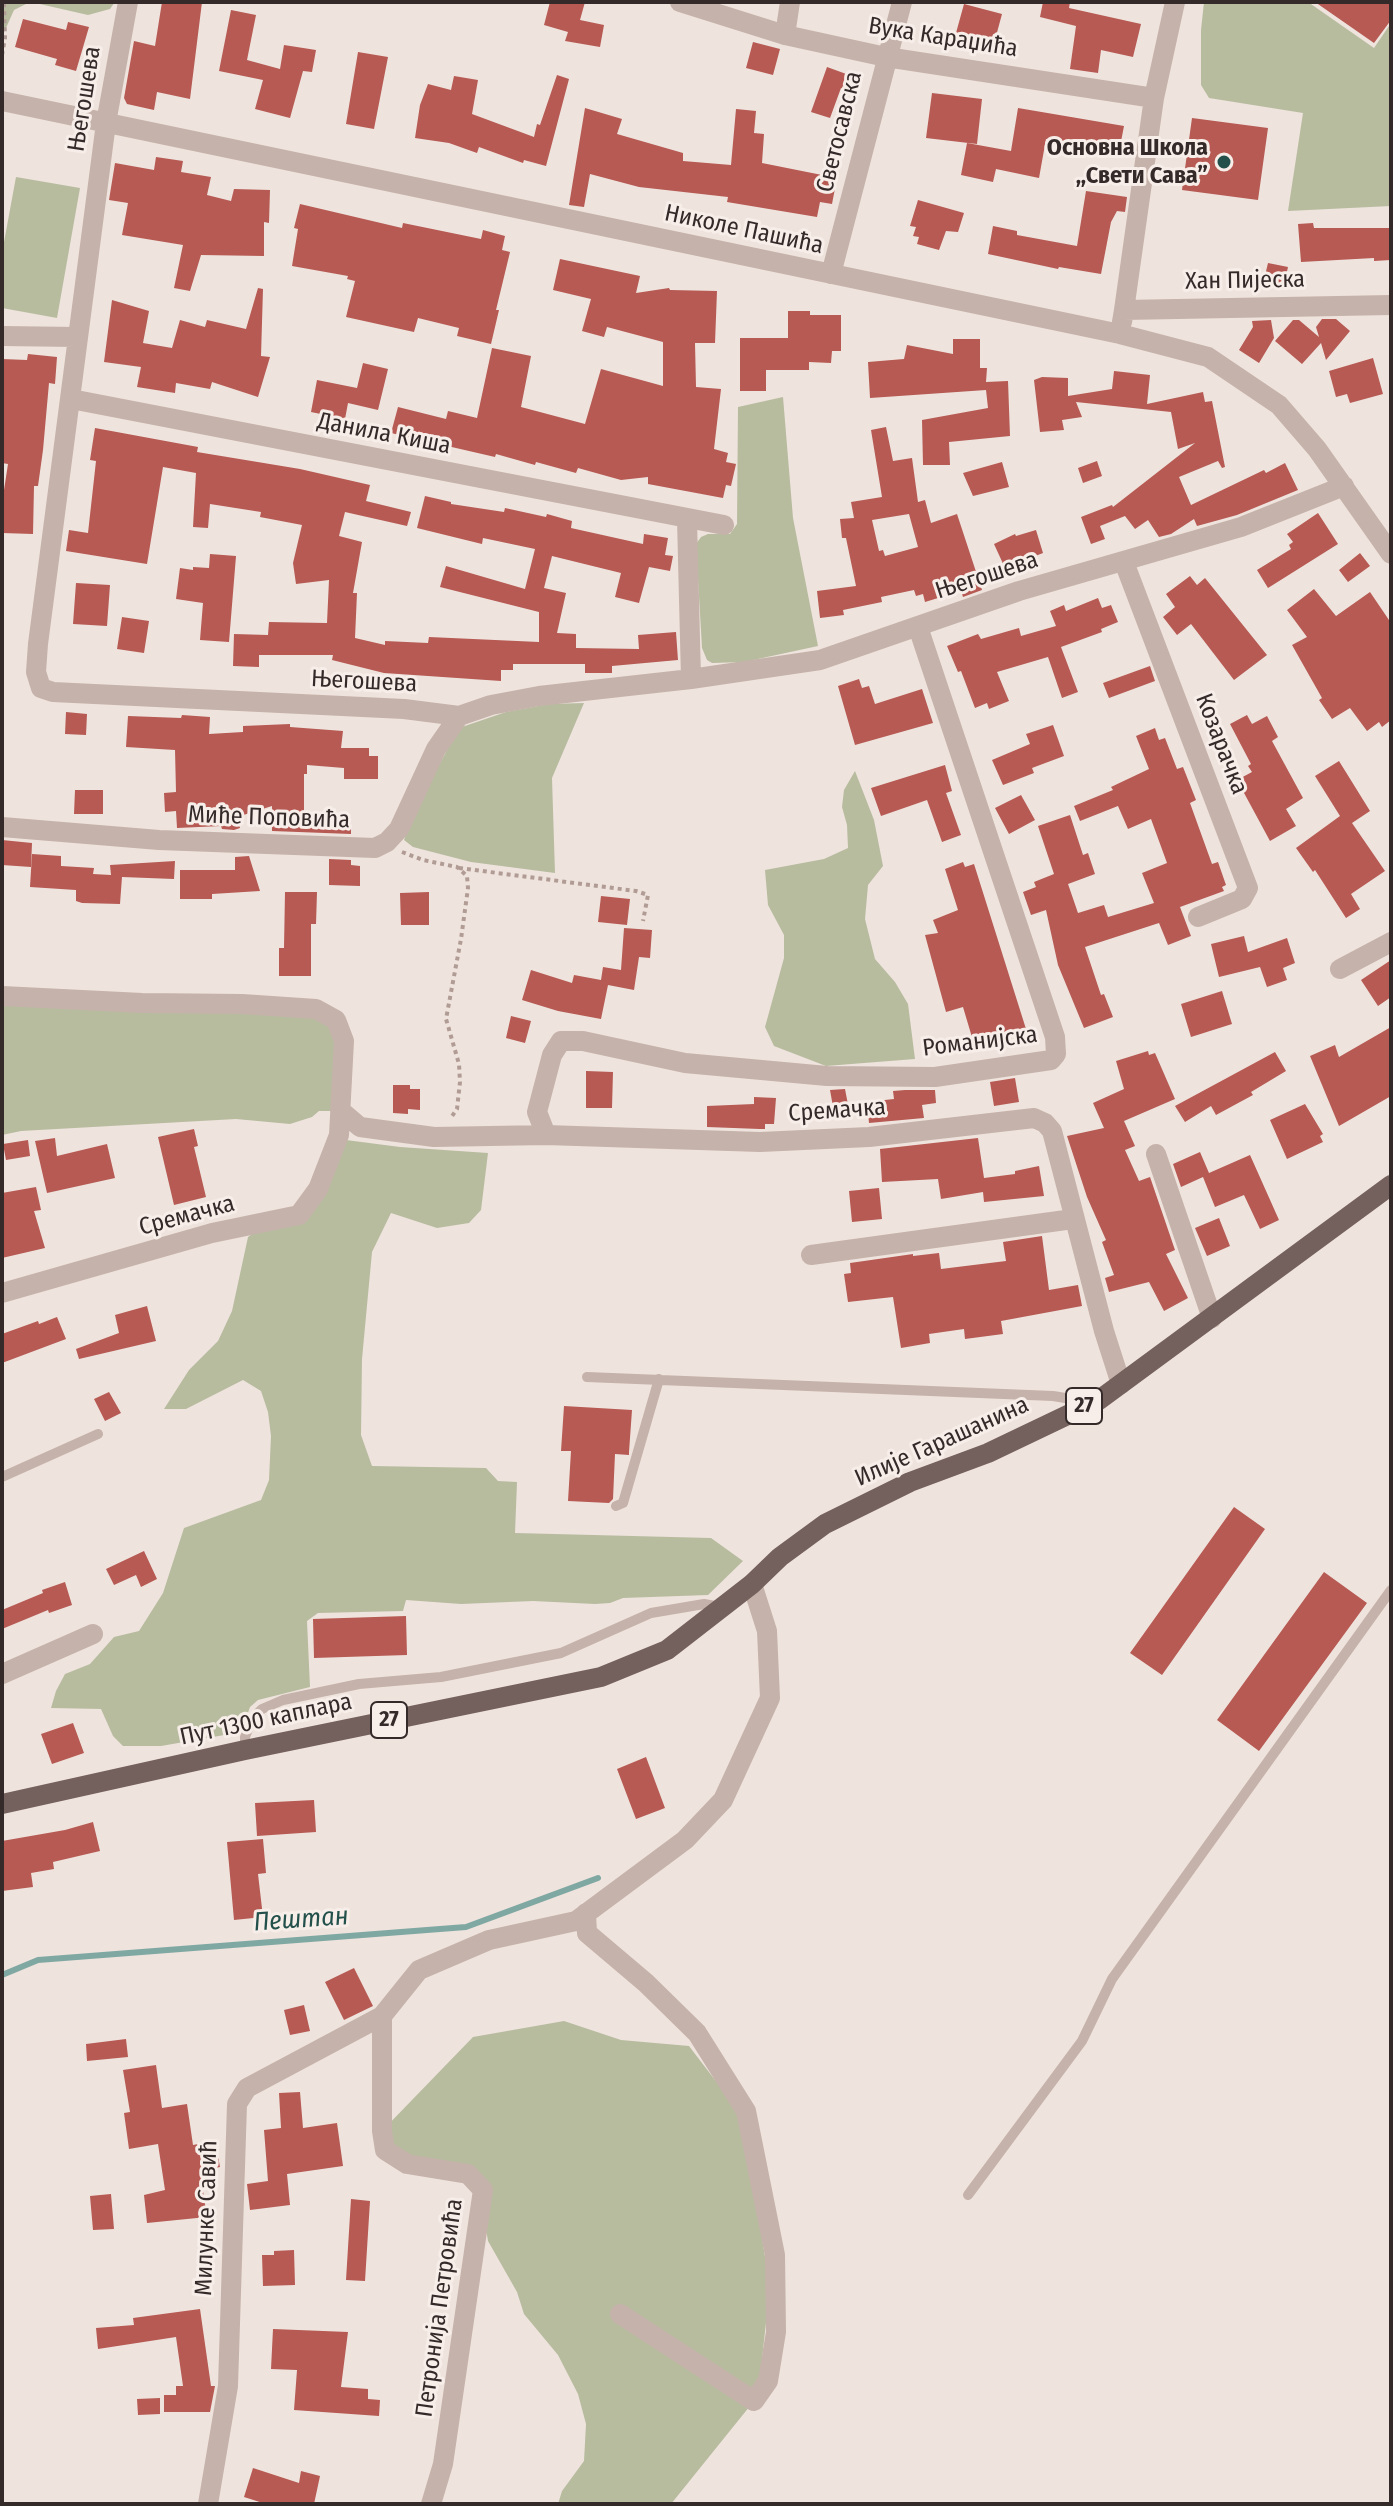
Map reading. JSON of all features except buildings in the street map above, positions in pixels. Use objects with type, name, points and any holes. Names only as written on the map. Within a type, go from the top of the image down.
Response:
[{"type":"main road","name":"Илије Гарашанина","points":[[752,1584],[780,1557],[825,1524],[910,1482],[988,1453],[1092,1402],[1121,1384],[1391,1185]]},
{"type":"main road","name":"Пут 1300 каплара","points":[[2,1804],[245,1750],[601,1677],[667,1650],[752,1584]]},
{"type":"street","name":"Његошева","points":[[128,2],[106,123],[38,644],[36,672],[41,688],[53,692],[404,709],[459,716],[491,705],[539,696],[691,679],[820,660],[1019,591],[1241,527],[1344,486]]},
{"type":"street","name":"Вука Караџића","points":[[680,2],[785,35],[886,57],[1154,98]]},
{"type":"street","points":[[785,35],[790,2]]},
{"type":"street","name":"Светосавска","points":[[831,274],[902,2]]},
{"type":"street","points":[[1120,334],[1154,98],[1175,2]]},
{"type":"street","name":"Николе Пашића","points":[[2,101],[1120,334],[1208,357],[1279,405],[1317,449],[1391,554]]},
{"type":"street","name":"Хан Пијеска","points":[[1124,310],[1391,305]]},
{"type":"street","points":[[2,336],[77,337]]},
{"type":"street","name":"Данила Киша","points":[[71,399],[724,525]]},
{"type":"street","points":[[687,519],[691,679]]},
{"type":"street","name":"Козарачка","points":[[1124,562],[1248,888],[1242,899],[1198,917]]},
{"type":"street","name":"Романијска","points":[[546,1135],[537,1112],[552,1055],[561,1041],[583,1041],[685,1063],[827,1076],[935,1077],[1051,1060],[1056,1054],[1050,1023],[918,627]]},
{"type":"street","points":[[387,842],[399,829],[436,749],[459,716]]},
{"type":"street","name":"Миће Поповића","points":[[2,827],[236,843],[375,848],[387,842]]},
{"type":"street","points":[[1340,969],[1391,942]]},
{"type":"street","points":[[2,996],[316,1009],[336,1020],[344,1041],[340,1110],[360,1127]]},
{"type":"street","name":"Сремачка","points":[[2,1293],[212,1233],[299,1215],[318,1189],[339,1135],[340,1110]]},
{"type":"street","name":"Сремачка","points":[[339,1135],[360,1127],[434,1137],[546,1135],[760,1142],[869,1137],[1034,1118],[1052,1131],[1073,1219],[1121,1384]]},
{"type":"street","points":[[1156,1154],[1212,1318]]},
{"type":"street","points":[[811,1255],[1073,1219]]},
{"type":"street","points":[[382,2016],[419,1970],[489,1940],[576,1921],[685,1840],[723,1800],[770,1698],[767,1631],[752,1584]]},
{"type":"street","points":[[2,1674],[93,1634]]},
{"type":"street","points":[[586,1913],[587,1933],[646,1983],[697,2033],[746,2111],[775,2255],[776,2332],[768,2381],[754,2401],[620,2314]]},
{"type":"street","name":"Милунке Савић","points":[[208,2504],[228,2386],[237,2104],[247,2088],[382,2016]]},
{"type":"street","name":"Петронија Петровића","points":[[382,2016],[382,2131],[385,2150],[407,2164],[468,2174],[483,2190],[448,2435],[431,2504]]},
{"type":"lane","points":[[587,1377],[1053,1396],[1092,1402]]},
{"type":"lane","points":[[616,1506],[623,1503],[659,1379]]},
{"type":"lane","points":[[2,1477],[98,1434]]},
{"type":"lane","points":[[968,2195],[1082,2041],[1112,1979],[1391,1590]]},
{"type":"lane","points":[[245,1750],[245,1737],[252,1719],[262,1709],[283,1700],[359,1684],[441,1677],[561,1653],[651,1613],[704,1604],[722,1608]]},
{"type":"path","points":[[2,55],[4,2]]},
{"type":"path","points":[[387,842],[400,852],[457,867],[636,891],[648,895],[643,921]]},
{"type":"path","points":[[434,1137],[457,1109],[460,1082],[459,1064],[446,1019],[468,888],[467,876],[457,867]]},
{"type":"green space","points":[[2,2],[30,2],[14,10],[2,37]]},
{"type":"green space","points":[[31,2],[115,2],[110,9],[88,15]]},
{"type":"green space","points":[[1204,2],[1308,2],[1374,48],[1391,23],[1391,206],[1288,211],[1303,113],[1209,98],[1201,85]]},
{"type":"green space","points":[[16,177],[80,188],[57,318],[2,308],[2,253]]},
{"type":"green space","points":[[783,397],[793,518],[818,646],[744,662],[712,663],[707,660],[702,648],[696,544],[708,534],[730,534],[737,524],[738,407]]},
{"type":"green space","points":[[584,703],[552,778],[555,873],[471,862],[413,847],[404,840],[414,811],[459,728],[506,712],[549,704]]},
{"type":"green space","points":[[855,771],[874,820],[883,866],[868,885],[865,919],[875,959],[895,982],[908,1004],[915,1059],[826,1066],[774,1046],[765,1027],[784,958],[784,935],[768,905],[765,870],[824,859],[848,848],[842,807],[844,790]]},
{"type":"green space","points":[[2,1003],[304,1012],[329,1027],[338,1041],[333,1111],[319,1111],[312,1117],[290,1124],[236,1119],[21,1131],[2,1135]]},
{"type":"green space","points":[[346,1140],[488,1153],[481,1210],[469,1223],[437,1228],[391,1213],[372,1252],[362,1359],[361,1435],[372,1466],[486,1468],[498,1481],[517,1482],[515,1533],[711,1538],[743,1561],[708,1595],[623,1598],[595,1604],[533,1601],[461,1604],[406,1600],[403,1611],[318,1613],[307,1621],[310,1687],[258,1700],[250,1707],[242,1730],[230,1734],[161,1746],[123,1746],[113,1736],[101,1709],[51,1708],[56,1691],[65,1674],[90,1664],[114,1637],[139,1631],[163,1593],[184,1528],[261,1500],[269,1480],[271,1436],[261,1391],[243,1380],[186,1409],[164,1409],[189,1370],[218,1341],[232,1311],[248,1237],[256,1231],[286,1227]]},
{"type":"green space","points":[[564,2021],[621,2040],[689,2046],[741,2114],[770,2286],[758,2396],[671,2504],[558,2504],[562,2491],[584,2461],[586,2424],[578,2394],[558,2355],[524,2314],[517,2292],[488,2241],[478,2178],[398,2162],[382,2131],[473,2037]]},
{"type":"waterway","name":"Пештан","points":[[2,1975],[38,1960],[466,1927],[598,1878]]},
{"type":"place","name":"Основна Школа „Свети Сава”","points":[[1224,162]]}]
